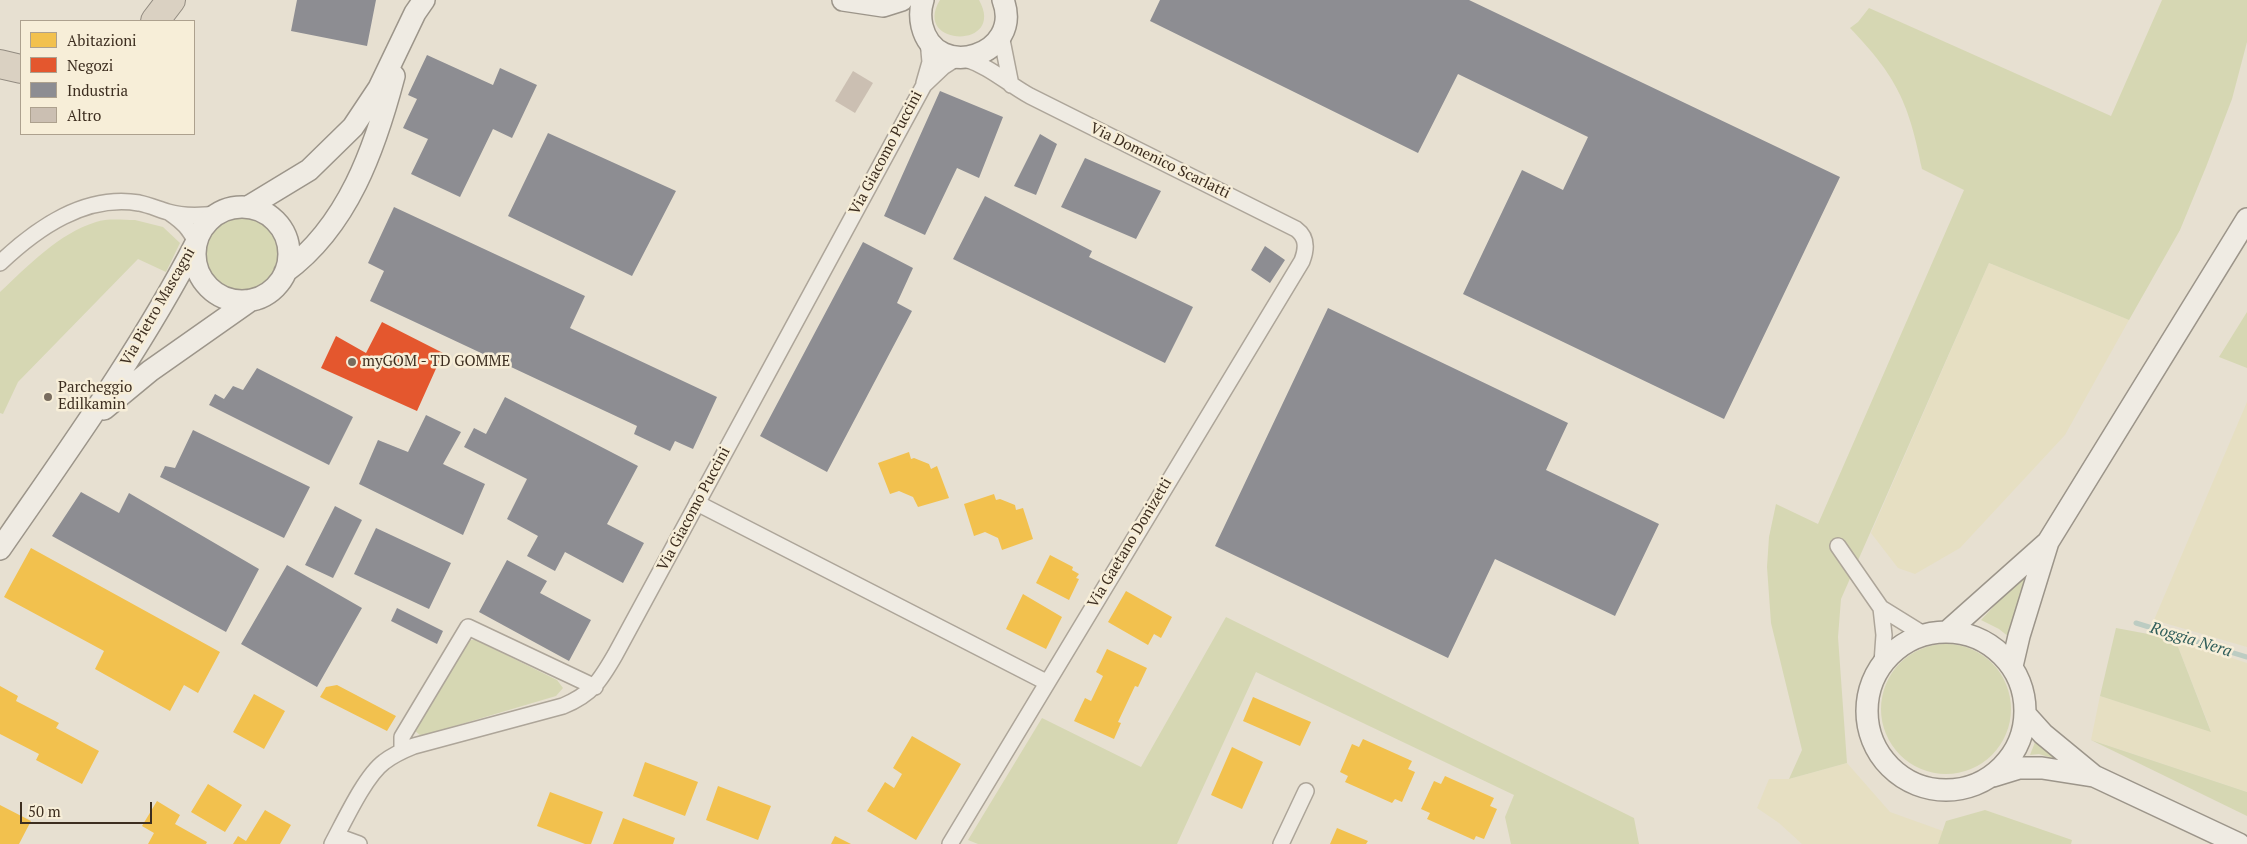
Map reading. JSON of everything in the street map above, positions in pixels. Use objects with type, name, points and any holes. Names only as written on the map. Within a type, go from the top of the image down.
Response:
[{"type":"highway","points":[[156,20],[172,0]]},
{"type":"highway","points":[[0,64],[20,69]]},
{"type":"main road","points":[[248,207],[309,170],[353,127],[379,88],[404,34],[424,0]]},
{"type":"main road","points":[[842,0],[892,3],[936,49],[960,58],[982,54],[993,46],[1001,35],[1006,16],[1005,2]]},
{"type":"main road","points":[[923,0],[920,19],[925,36]]},
{"type":"main road","points":[[285,272],[304,258],[335,221],[361,174],[386,105],[404,34]]},
{"type":"main road","points":[[236,207],[248,207],[261,211],[273,218],[282,230],[288,243],[289,258],[285,272],[277,285],[265,295],[251,300],[235,301],[220,296],[208,287],[199,274],[195,259],[196,243],[204,226],[217,214],[236,207]]},
{"type":"main road","points":[[2012,666],[2019,636],[2048,542],[2247,220]]},
{"type":"main road","name":"Via Pietro Mascagni","points":[[0,550],[88,422],[152,324],[196,243]]},
{"type":"main road","name":"Via Pietro Mascagni","points":[[88,422],[150,371],[251,300]]},
{"type":"main road","points":[[1948,631],[2048,542]]},
{"type":"main road","points":[[1990,776],[2008,760],[2020,738],[2025,714],[2022,689],[2012,666],[1995,648],[1973,636],[1948,631],[1923,634],[1900,645],[1882,662],[1871,685],[1866,710],[1870,734],[1880,756],[1898,774],[1919,786],[1944,790],[1968,787],[1990,776],[2019,768],[2042,768],[2094,776]]},
{"type":"main road","points":[[2025,714],[2043,734],[2094,776],[2239,844]]},
{"type":"street","points":[[1001,35],[1011,86]]},
{"type":"street","points":[[924,85],[930,62],[925,36]]},
{"type":"street","name":"Via Giacomo Puccini","points":[[334,840],[369,780],[382,763],[400,752],[414,746],[563,706],[578,699],[595,686],[615,655],[924,85],[943,67],[960,58]]},
{"type":"street","name":"Via Domenico Scarlatti","points":[[960,58],[983,64],[1011,86],[1296,229],[1305,241]]},
{"type":"street","points":[[0,263],[17,247],[57,219],[89,205],[126,202],[195,216],[217,214]]},
{"type":"street","points":[[169,212],[191,230],[196,243]]},
{"type":"street","name":"Via Gaetano Donizetti","points":[[950,844],[1302,260],[1305,253],[1305,241]]},
{"type":"street","points":[[697,503],[1046,682]]},
{"type":"street","points":[[1838,546],[1881,608],[1923,634]]},
{"type":"street","points":[[1881,608],[1884,635],[1882,662]]},
{"type":"street","points":[[400,752],[402,737],[468,627],[595,686]]},
{"type":"street","points":[[1282,844],[1306,791]]},
{"type":"street","points":[[334,840],[358,844]]},
{"type":"shaded area","points":[[1989,263],[2129,320],[2065,435],[1960,548],[1915,574],[1898,568],[1871,533]]},
{"type":"shaded area","points":[[2247,402],[2247,647],[2154,620]]},
{"type":"shaded area","points":[[2175,639],[2247,663],[2247,792],[2091,740],[2100,696],[2211,731]]},
{"type":"shaded area","points":[[1847,763],[1890,812],[1943,831],[1938,844],[1802,844],[1779,823],[1757,808],[1769,779],[1789,779]]},
{"type":"green space","points":[[940,0],[979,0],[984,16],[981,28],[971,34],[959,36],[947,34],[938,27],[934,16]]},
{"type":"green space","points":[[2162,0],[2247,0],[2247,42],[2232,99],[2180,230],[2129,320],[1989,263],[1841,599],[1838,637],[1847,763],[1789,779],[1802,750],[1771,623],[1767,567],[1769,537],[1776,504],[1818,524],[1964,190],[1922,169],[1912,126],[1899,92],[1879,61],[1850,28],[1858,22],[1869,8],[2111,116]]},
{"type":"green space","points":[[234,216],[248,216],[262,222],[272,232],[278,246],[276,267],[262,284],[248,290],[234,290],[220,284],[210,274],[204,260],[204,246],[210,232],[220,222]]},
{"type":"green space","points":[[135,220],[163,227],[180,243],[166,272],[138,259],[18,382],[3,414],[0,413],[0,292],[45,251],[82,227],[100,221]]},
{"type":"green space","points":[[2247,312],[2247,368],[2219,357]]},
{"type":"green space","points":[[2029,569],[2009,637],[1999,629],[1981,620]]},
{"type":"green space","points":[[1226,617],[1634,818],[1639,844],[1511,844],[1505,817],[1514,795],[1256,672],[1177,844],[978,844],[968,840],[1042,718],[1141,767]]},
{"type":"green space","points":[[2116,628],[2175,639],[2211,732],[2100,696]]},
{"type":"green space","points":[[467,640],[476,640],[557,680],[563,688],[556,696],[421,736],[414,730]]},
{"type":"green space","points":[[1946,644],[1959,645],[1971,649],[1992,663],[2006,684],[2010,696],[2010,722],[2006,734],[1992,755],[1971,769],[1959,773],[1946,774],[1933,773],[1921,769],[1900,755],[1886,734],[1882,722],[1881,709],[1882,696],[1886,684],[1900,663],[1921,649],[1933,645]]},
{"type":"green space","points":[[2037,737],[2059,760],[2039,754],[2030,755]]},
{"type":"green space","points":[[2091,740],[2247,792],[2247,816]]},
{"type":"green space","points":[[1985,810],[2072,840],[2071,844],[1938,844],[1946,821]]},
{"type":"building: Abitazioni","points":[[909,452],[911,459],[914,458],[929,464],[931,469],[937,466],[949,498],[918,507],[913,497],[899,491],[890,494],[878,463]]},
{"type":"building: Abitazioni","points":[[994,494],[996,500],[1000,499],[1015,505],[1016,510],[1023,508],[1033,539],[1002,550],[998,538],[985,532],[974,536],[964,504]]},
{"type":"building: Abitazioni","points":[[31,548],[220,652],[198,693],[184,685],[170,711],[95,669],[104,651],[4,597]]},
{"type":"building: Abitazioni","points":[[1050,555],[1073,567],[1072,570],[1079,574],[1076,578],[1079,579],[1069,600],[1036,583]]},
{"type":"building: Abitazioni","points":[[1126,591],[1172,617],[1161,638],[1154,634],[1148,645],[1108,622]]},
{"type":"building: Abitazioni","points":[[1023,594],[1062,617],[1046,649],[1006,629]]},
{"type":"building: Abitazioni","points":[[1107,649],[1147,668],[1138,687],[1135,686],[1118,722],[1121,723],[1114,739],[1074,721],[1085,698],[1091,701],[1103,676],[1096,672]]},
{"type":"building: Abitazioni","points":[[337,685],[396,716],[387,731],[320,697],[326,687]]},
{"type":"building: Abitazioni","points":[[0,686],[18,696],[16,701],[59,723],[56,728],[99,751],[82,784],[36,760],[39,754],[0,734]]},
{"type":"building: Abitazioni","points":[[254,694],[285,711],[264,749],[233,732]]},
{"type":"building: Abitazioni","points":[[1253,697],[1311,722],[1300,746],[1243,721]]},
{"type":"building: Abitazioni","points":[[912,736],[961,764],[916,840],[867,811],[885,782],[894,788],[902,774],[893,768]]},
{"type":"building: Abitazioni","points":[[1363,739],[1412,761],[1408,769],[1415,772],[1402,802],[1395,799],[1392,803],[1345,782],[1348,776],[1340,772],[1352,744],[1359,747]]},
{"type":"building: Abitazioni","points":[[1232,747],[1263,762],[1242,809],[1211,795]]},
{"type":"building: Abitazioni","points":[[645,762],[698,782],[685,816],[633,796]]},
{"type":"building: Abitazioni","points":[[1445,776],[1494,798],[1490,806],[1497,809],[1484,839],[1476,836],[1474,840],[1427,819],[1430,813],[1421,809],[1434,781],[1441,784]]},
{"type":"building: Abitazioni","points":[[208,784],[242,805],[225,832],[191,812]]},
{"type":"building: Abitazioni","points":[[718,786],[771,806],[758,840],[706,820]]},
{"type":"building: Abitazioni","points":[[550,792],[603,812],[591,844],[585,844],[537,826]]},
{"type":"building: Abitazioni","points":[[157,801],[180,815],[175,824],[207,842],[206,844],[148,844],[154,833],[142,826]]},
{"type":"building: Abitazioni","points":[[0,805],[31,821],[19,844],[0,844]]},
{"type":"building: Abitazioni","points":[[265,810],[291,825],[280,844],[233,844],[238,836],[246,841]]},
{"type":"building: Abitazioni","points":[[623,818],[675,838],[673,844],[613,844]]},
{"type":"building: Abitazioni","points":[[1337,828],[1368,841],[1366,844],[1330,844]]},
{"type":"building: Abitazioni","points":[[835,836],[851,844],[831,844]]},
{"type":"building: Negozi","points":[[382,322],[443,353],[417,411],[321,368],[336,336],[366,353]]},
{"type":"building: Industria","points":[[297,0],[376,0],[367,46],[291,31]]},
{"type":"building: Industria","points":[[1160,0],[1469,0],[1840,177],[1724,419],[1463,294],[1522,170],[1563,190],[1588,137],[1458,74],[1418,153],[1150,21]]},
{"type":"building: Industria","points":[[427,55],[493,85],[500,68],[537,85],[512,138],[493,129],[460,197],[411,174],[428,139],[403,128],[417,99],[408,95]]},
{"type":"building: Industria","points":[[940,91],[1003,117],[979,178],[957,168],[925,235],[884,216]]},
{"type":"building: Industria","points":[[548,133],[676,191],[632,276],[508,216]]},
{"type":"building: Industria","points":[[1040,134],[1057,144],[1036,195],[1014,186]]},
{"type":"building: Industria","points":[[1085,158],[1161,191],[1136,239],[1061,207]]},
{"type":"building: Industria","points":[[985,196],[1092,251],[1089,257],[1193,307],[1165,363],[953,259]]},
{"type":"building: Industria","points":[[394,207],[585,296],[570,328],[717,397],[693,449],[675,441],[670,451],[634,434],[637,426],[370,301],[384,271],[368,263]]},
{"type":"building: Industria","points":[[863,242],[913,268],[897,303],[912,311],[827,472],[760,436]]},
{"type":"building: Industria","points":[[1265,246],[1285,260],[1270,283],[1251,270]]},
{"type":"building: Industria","points":[[1328,308],[1568,423],[1546,470],[1659,524],[1615,616],[1495,559],[1448,658],[1215,546]]},
{"type":"building: Industria","points":[[257,368],[353,417],[329,465],[209,405],[215,394],[224,399],[233,386],[243,390]]},
{"type":"building: Industria","points":[[505,397],[638,466],[607,524],[644,543],[623,583],[565,552],[555,571],[527,556],[538,536],[507,519],[527,479],[464,447],[474,428],[486,434]]},
{"type":"building: Industria","points":[[426,415],[461,432],[443,464],[485,484],[463,535],[359,484],[378,440],[408,452]]},
{"type":"building: Industria","points":[[193,430],[310,487],[284,538],[160,477],[165,466],[175,468]]},
{"type":"building: Industria","points":[[81,492],[119,513],[129,493],[259,569],[226,632],[52,536]]},
{"type":"building: Industria","points":[[335,506],[362,520],[333,578],[305,565]]},
{"type":"building: Industria","points":[[376,528],[451,563],[429,609],[354,574]]},
{"type":"building: Industria","points":[[507,560],[547,581],[540,593],[591,620],[569,661],[479,612]]},
{"type":"building: Industria","points":[[287,565],[362,608],[317,687],[241,644]]},
{"type":"building: Industria","points":[[397,608],[443,631],[437,644],[391,621]]},
{"type":"building: Altro","points":[[853,71],[873,83],[855,113],[835,101]]},
{"type":"waterway","name":"Roggia Nera","points":[[2136,623],[2247,657]]},
{"type":"place","name":"myGOM - TD GOMME","points":[[352,362]]},
{"type":"place","name":"Parcheggio Edilkamin","points":[[48,397]]}]
